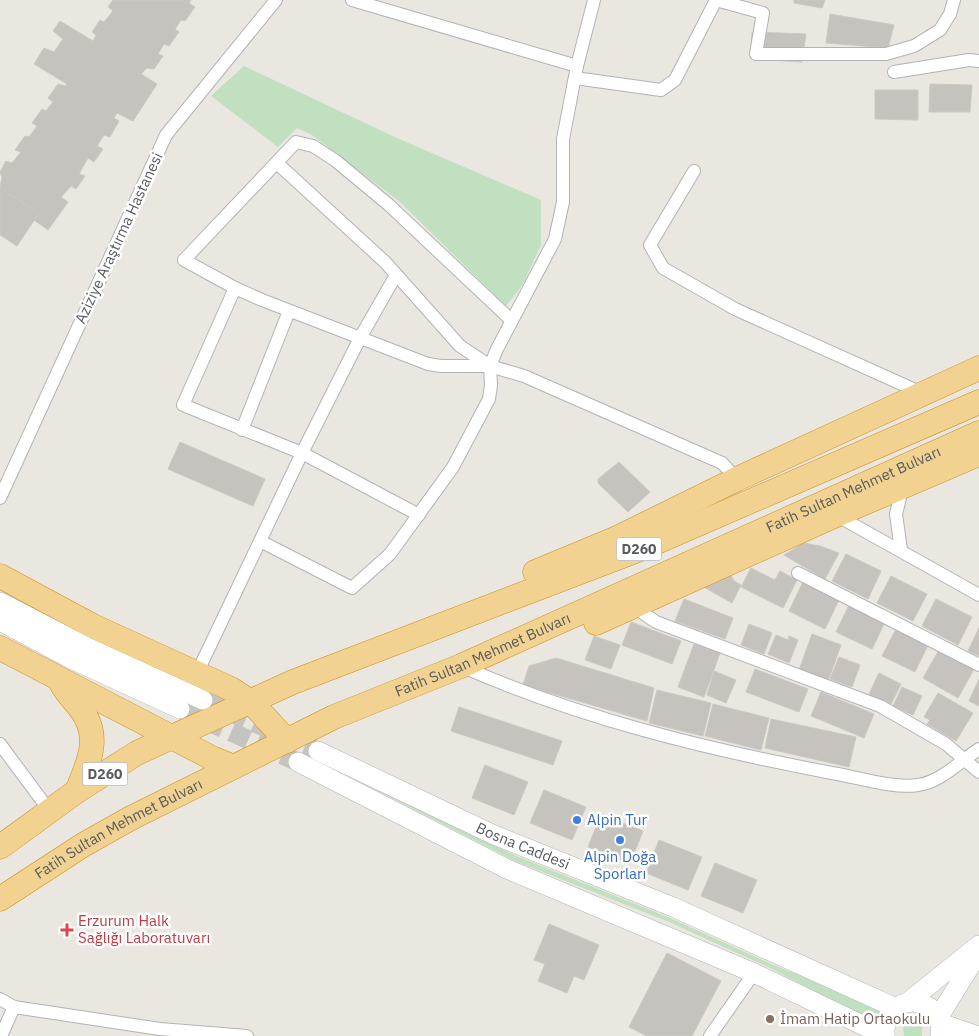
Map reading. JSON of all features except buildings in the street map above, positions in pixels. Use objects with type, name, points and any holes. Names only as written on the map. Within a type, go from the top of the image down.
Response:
[{"type":"highway","points":[[491,606],[528,575],[617,538],[737,479],[979,368]]},
{"type":"highway","name":"Fatih Sultan Mehmet Bulvarı","points":[[0,847],[76,791],[137,754],[173,737],[329,668],[643,548],[979,402]]},
{"type":"highway","name":"Fatih Sultan Mehmet Bulvarı","points":[[0,899],[83,845],[130,818],[181,791],[334,717],[464,665],[979,433]]},
{"type":"highway","points":[[464,665],[508,655],[559,639],[836,515],[979,454]]},
{"type":"highway","points":[[0,576],[93,626],[231,689],[251,702],[287,741]]},
{"type":"highway","points":[[0,648],[234,767]]},
{"type":"highway","points":[[59,679],[67,694],[88,721],[92,733],[93,745],[90,760],[76,791]]},
{"type":"main road","points":[[0,602],[89,648],[203,700]]},
{"type":"main road","points":[[0,622],[66,657],[180,709]]},
{"type":"main road","name":"Bosna Caddesi","points":[[318,751],[492,834],[673,907],[902,1005],[926,1005],[939,1026]]},
{"type":"main road","points":[[298,762],[507,869],[754,973],[886,1036],[887,1020],[902,1005],[979,945]]},
{"type":"main road","points":[[978,1036],[939,1026],[979,952]]},
{"type":"street","name":"Aziziye Araştırma Hastanesi","points":[[0,498],[166,135],[276,0]]},
{"type":"street","points":[[352,0],[576,72],[661,90],[675,80],[716,0],[763,13],[756,54],[886,54],[914,46],[940,30],[950,14],[951,1]]},
{"type":"street","points":[[260,541],[352,588],[390,554],[453,467],[484,412],[491,385],[490,366],[511,320],[555,239],[562,202],[563,139],[576,72],[594,0]]},
{"type":"street","points":[[894,72],[969,60],[979,61]]},
{"type":"street","points":[[511,320],[389,205],[336,161],[313,146],[296,142],[278,164],[184,260],[235,288],[289,311],[428,364],[441,366],[490,366],[524,376],[722,463],[737,479]]},
{"type":"street","points":[[278,164],[396,275],[460,346],[490,366]]},
{"type":"street","points":[[694,171],[650,245],[663,268],[735,309],[924,394]]},
{"type":"street","points":[[197,673],[302,453],[360,338],[396,275]]},
{"type":"street","points":[[235,288],[184,404],[242,430],[302,453],[419,515]]},
{"type":"street","points":[[242,430],[289,311]]},
{"type":"street","points":[[901,550],[896,514],[903,486]]},
{"type":"street","points":[[836,515],[979,595]]},
{"type":"street","points":[[798,573],[979,665]]},
{"type":"street","points":[[634,607],[656,622],[880,706],[924,731],[964,758],[979,772]]},
{"type":"street","points":[[464,665],[493,681],[598,718],[810,769],[906,787],[931,782],[979,749]]},
{"type":"street","points":[[0,744],[49,810]]},
{"type":"street","points":[[710,1036],[754,973]]},
{"type":"street","points":[[0,999],[14,1007],[160,1029],[247,1036]]},
{"type":"street","points":[[1,1036],[14,1007]]},
{"type":"green space","points":[[244,66],[397,138],[541,200],[541,245],[523,284],[506,306],[400,202],[312,135],[297,128],[278,147],[211,96]]},
{"type":"green space","points":[[321,762],[514,855],[670,918],[771,964],[883,1008],[875,1023],[770,968],[669,922],[515,861]]},
{"type":"green space","points":[[911,1019],[917,1020],[922,1024],[922,1036],[904,1036],[903,1025]]},
{"type":"tunnel","points":[[203,700],[318,751]]},
{"type":"tunnel","points":[[180,709],[298,762]]},
{"type":"place","name":"Alpin Tur","points":[[577,820]]},
{"type":"place","name":"Alpin Doğa Sporları","points":[[620,840]]},
{"type":"place","name":"Erzurum Halk Sağlığı Laboratuvarı","points":[[67,930]]},
{"type":"place","name":"İmam Hatip Ortaokulu","points":[[770,1019]]}]
